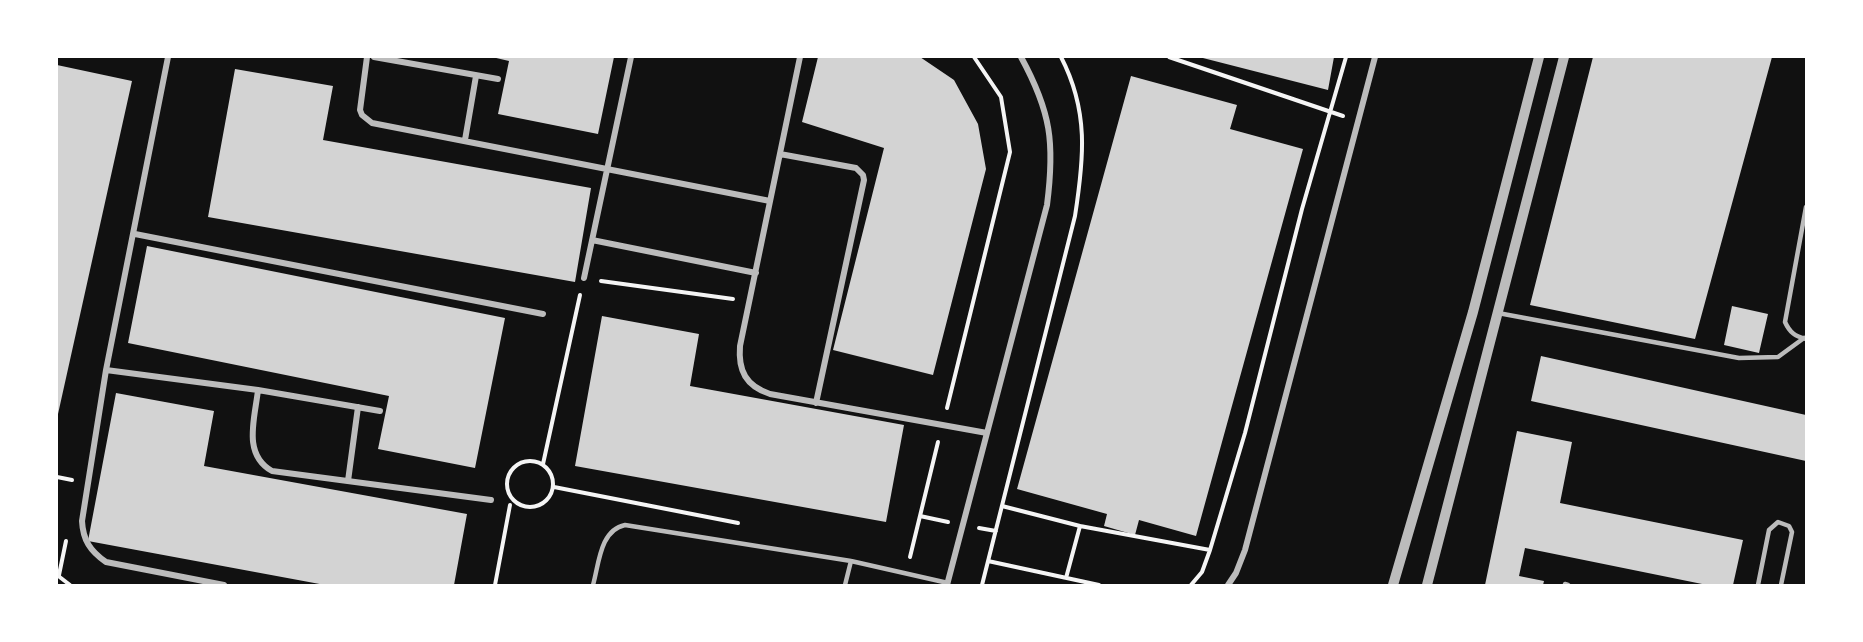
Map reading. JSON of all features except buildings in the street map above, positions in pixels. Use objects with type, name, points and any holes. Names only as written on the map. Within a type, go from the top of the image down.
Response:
[{"type":"street","points":[[168,57],[135,234],[106,370],[82,521],[87,545],[106,562],[224,585]]},
{"type":"street","points":[[367,57],[360,103],[362,115],[366,120],[770,201]]},
{"type":"street","points":[[374,57],[498,79]]},
{"type":"street","points":[[584,278],[631,57]]},
{"type":"street","points":[[800,57],[740,346],[739,362],[744,377],[755,389],[816,403],[987,433]]},
{"type":"street","points":[[948,584],[1047,205],[1052,166],[1050,127],[1039,89],[1021,57]]},
{"type":"street","points":[[1228,585],[1236,573],[1245,550],[1375,57]]},
{"type":"street","points":[[1393,585],[1473,312],[1539,57]]},
{"type":"street","points":[[1427,585],[1564,58]]},
{"type":"street","points":[[465,140],[476,76]]},
{"type":"street","points":[[780,154],[856,168],[863,175],[864,180],[816,403]]},
{"type":"street","points":[[135,234],[543,314]]},
{"type":"street","points":[[592,240],[756,273]]},
{"type":"street","points":[[106,370],[258,390],[381,411]]},
{"type":"street","points":[[258,390],[252,443],[254,452],[264,466],[280,473],[491,500]]},
{"type":"street","points":[[348,481],[358,407]]},
{"type":"lane","points":[[1805,339],[1788,331],[1785,322],[1806,207]]},
{"type":"lane","points":[[1498,313],[1739,358],[1778,357],[1805,339]]},
{"type":"lane","points":[[1758,585],[1769,530],[1778,522],[1789,526],[1792,532],[1781,585]]},
{"type":"lane","points":[[594,585],[605,539],[611,530],[625,525],[851,561],[948,584]]},
{"type":"lane","points":[[845,585],[851,561]]},
{"type":"path","points":[[898,555],[910,557],[1010,152],[1001,97],[974,57]]},
{"type":"path","points":[[982,585],[1075,216],[1084,144],[1080,109],[1070,74],[1061,57]]},
{"type":"path","points":[[1169,57],[1358,121]]},
{"type":"path","points":[[1191,585],[1202,572],[1245,433],[1302,209],[1346,57]]},
{"type":"path","points":[[543,464],[584,278],[750,302]]},
{"type":"path","points":[[495,585],[511,498],[506,483],[513,468],[527,461],[543,464],[549,470],[554,487],[551,496],[536,507],[518,504],[511,498]]},
{"type":"path","points":[[57,477],[78,482]]},
{"type":"path","points":[[554,487],[749,525]]},
{"type":"path","points":[[1002,506],[1080,526],[1209,550]]},
{"type":"path","points":[[1066,578],[1080,526]]},
{"type":"path","points":[[988,561],[1099,585]]},
{"type":"path","points":[[57,575],[70,585]]}]
